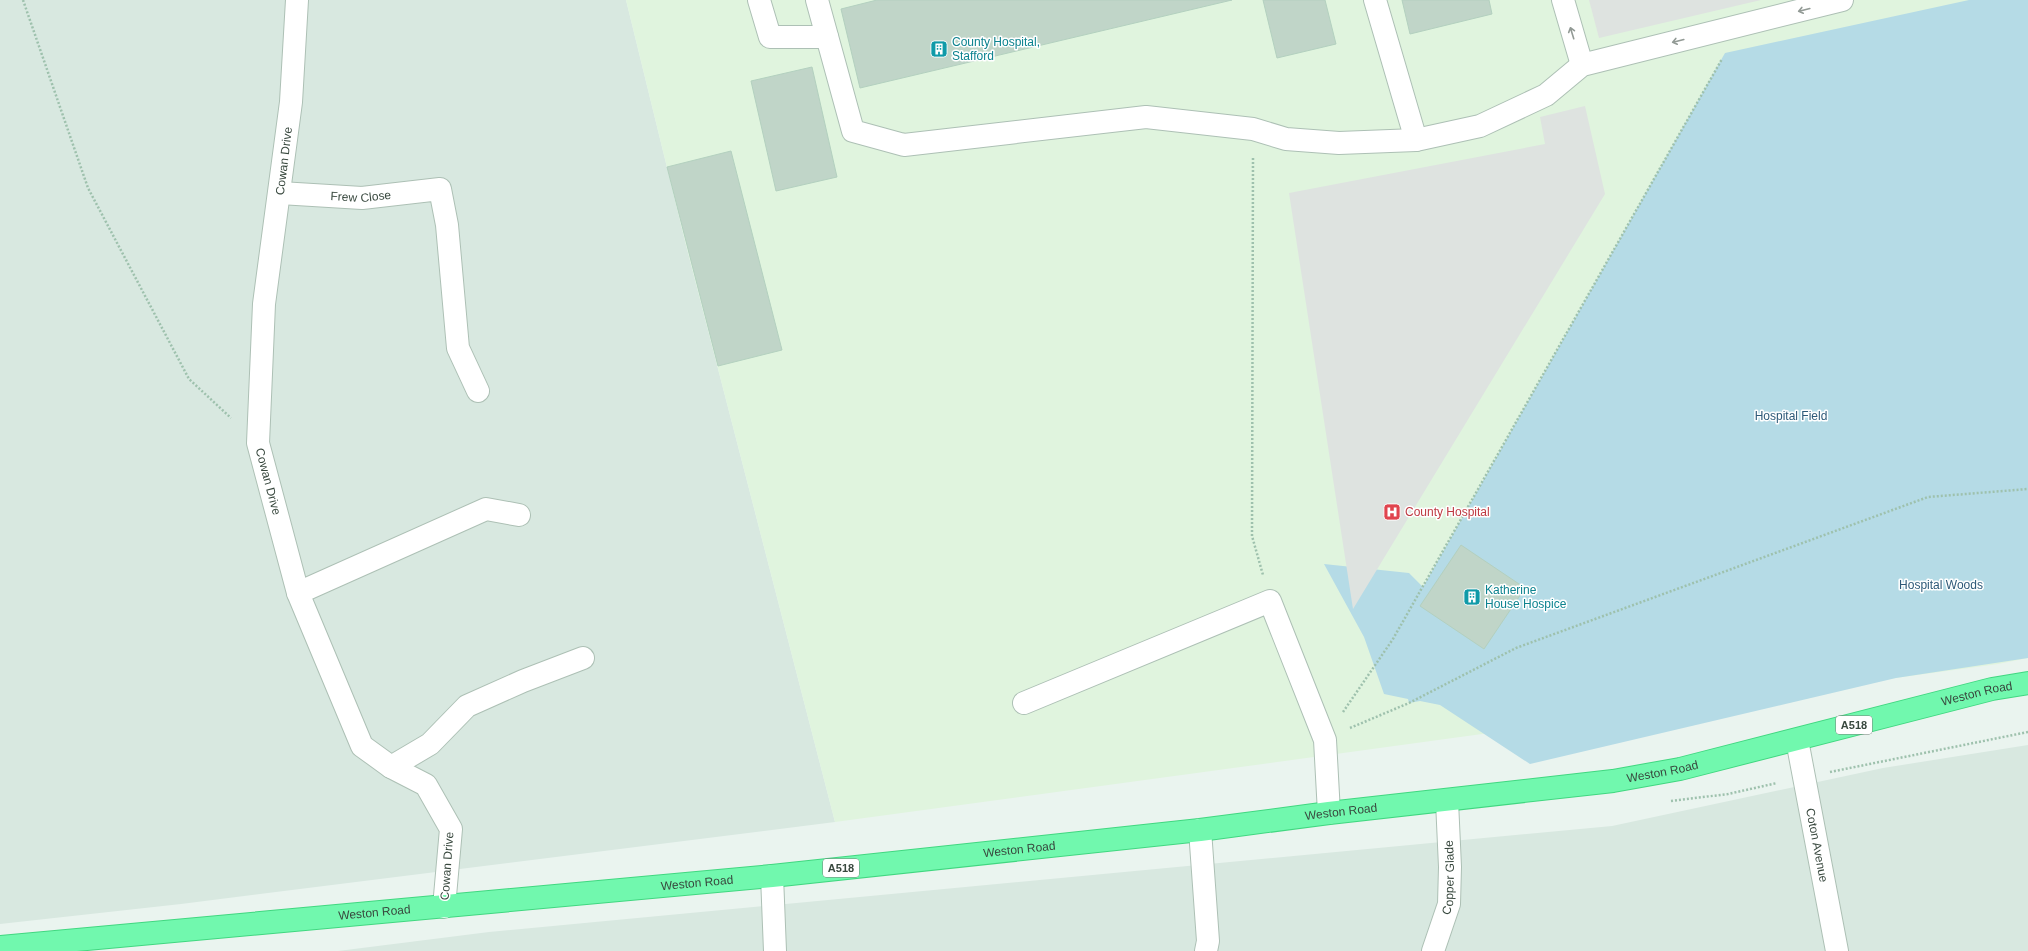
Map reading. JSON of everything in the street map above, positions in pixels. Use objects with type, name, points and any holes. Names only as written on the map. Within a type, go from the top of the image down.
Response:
[{"type":"highway","name":"Weston Road","points":[[0,947],[772,876],[1200,830],[1329,813],[1447,801],[1620,780],[1680,769],[1992,690],[2028,683]]},
{"type":"street","name":"Cowan Drive","points":[[297,0],[291,102],[264,304],[258,443],[298,593],[362,746],[391,767],[426,785],[451,829],[444,907]]},
{"type":"street","points":[[759,0],[770,37],[827,37]]},
{"type":"street","points":[[817,0],[853,131],[904,145],[1146,117],[1253,129],[1286,139],[1339,143],[1416,140],[1480,126],[1546,95],[1582,65],[1842,0]]},
{"type":"street","points":[[1375,0],[1416,140]]},
{"type":"street","points":[[1562,0],[1582,65]]},
{"type":"street","name":"Frew Close","points":[[280,193],[362,198],[440,189],[446,225],[458,348],[478,391]]},
{"type":"street","points":[[298,593],[486,509],[519,515]]},
{"type":"street","points":[[1024,703],[1270,601],[1325,740],[1329,813]]},
{"type":"street","points":[[391,767],[430,744],[467,706],[523,681],[583,658]]},
{"type":"street","name":"Coton Avenue","points":[[1797,740],[1837,951]]},
{"type":"street","name":"Copper Glade","points":[[1433,951],[1449,904],[1450,868],[1447,801]]},
{"type":"street","points":[[1200,830],[1208,941],[1206,951]]},
{"type":"street","points":[[772,876],[775,951]]},
{"type":"path","points":[[23,0],[88,188],[185,372],[189,379],[258,443]]},
{"type":"path","points":[[1325,740],[1393,639],[1740,26]]},
{"type":"path","points":[[1253,129],[1252,536],[1270,601]]},
{"type":"path","points":[[1325,740],[1409,702],[1516,648],[1928,496],[2028,489]]},
{"type":"shaded area","points":[[0,0],[626,0],[685,241],[835,822],[181,904],[0,924]]},
{"type":"shaded area","name":"County Hospital","points":[[626,0],[2028,0],[2028,658],[1998,664],[835,822],[685,241]]},
{"type":"shaded area","points":[[1589,0],[1761,0],[1599,38]]},
{"type":"shaded area","points":[[1585,106],[1605,194],[1353,609],[1289,193],[1545,144],[1540,117]]},
{"type":"shaded area","points":[[2028,745],[2028,951],[338,951],[489,932],[1612,826],[1883,768]]},
{"type":"green space","name":"Hospital Field","points":[[1969,0],[2028,0],[2028,658],[1896,678],[1530,764],[1440,705],[1420,701],[1409,703],[1408,699],[1384,694],[1364,637],[1324,564],[1409,573],[1423,587],[1725,53]]},
{"type":"building","name":"County Hospital, Stafford","points":[[877,0],[1232,0],[860,88],[841,9]]},
{"type":"building","points":[[1263,0],[1325,0],[1336,44],[1277,58]]},
{"type":"building","points":[[1402,0],[1489,0],[1492,14],[1410,34]]},
{"type":"building","points":[[812,67],[837,177],[776,191],[751,81]]},
{"type":"building","points":[[731,151],[782,350],[718,366],[667,167]]},
{"type":"building","name":"Katherine House Hospice","points":[[1461,545],[1525,588],[1484,649],[1420,606]]},
{"type":"place","name":"County Hospital, Stafford","points":[[939,49]]},
{"type":"place","name":"County Hospital","points":[[1392,512]]},
{"type":"place","name":"Katherine House Hospice","points":[[1472,597]]},
{"type":"park label","name":"Hospital Woods","points":[[1941,585]]}]
